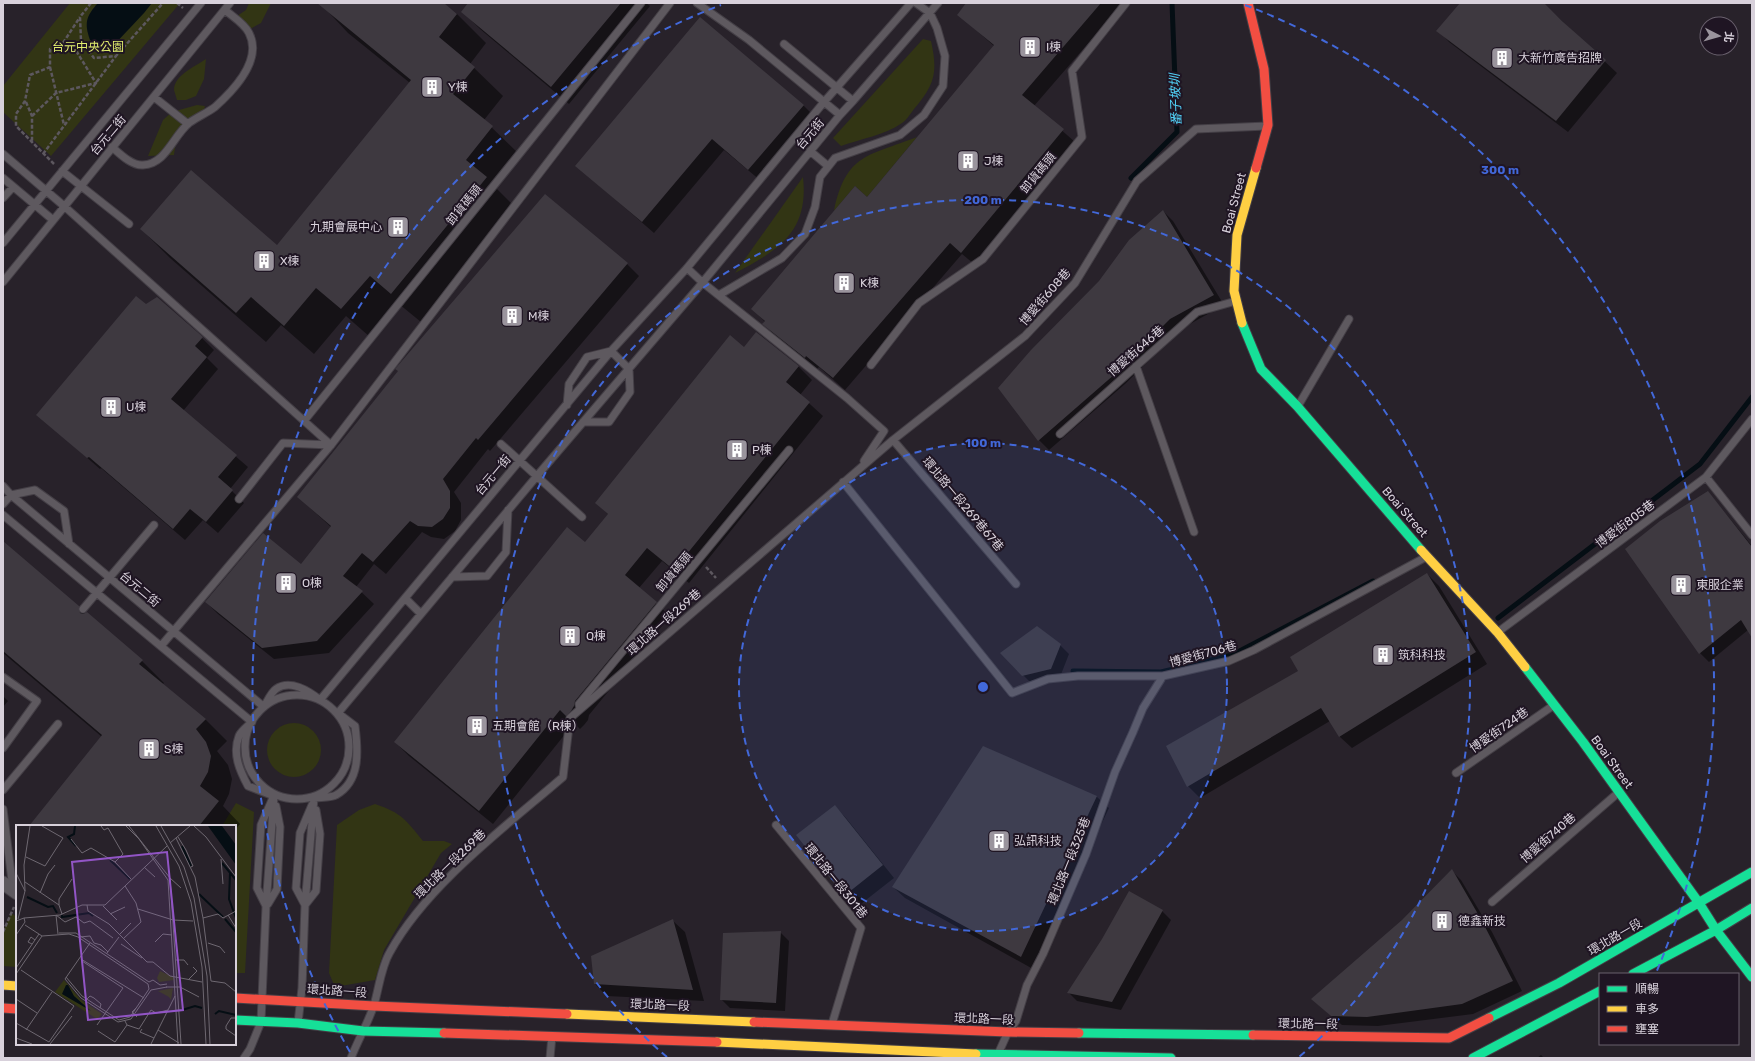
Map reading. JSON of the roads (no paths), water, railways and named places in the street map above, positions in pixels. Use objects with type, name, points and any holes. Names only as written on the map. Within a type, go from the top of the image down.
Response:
[{"type":"street","name":"Boai Street","points":[[1248,3],[1264,69],[1268,126],[1237,235],[1234,291],[1240,318],[1261,369],[1298,406],[1427,557],[1498,633],[1619,791],[1699,903],[1716,930],[1752,977]]},
{"type":"street","name":"環北路一段","points":[[236,998],[300,1000],[374,1006],[1008,1032],[1449,1038],[1559,983],[1752,872]]},
{"type":"street","points":[[1635,973],[1716,930],[1752,908]]},
{"type":"street","points":[[3,985],[16,986]]},
{"type":"street","points":[[1473,1058],[1599,992]]},
{"type":"street","points":[[3,1008],[16,1009]]},
{"type":"street","points":[[236,1020],[298,1023],[363,1031],[722,1042],[997,1057],[1171,1058]]},
{"type":"lane","name":"台元二街","points":[[3,243],[201,3]]},
{"type":"lane","name":"台元二街","points":[[3,282],[230,3]]},
{"type":"lane","name":"卸貨碼頭","points":[[304,421],[641,3]]},
{"type":"lane","points":[[160,646],[331,445],[670,3]]},
{"type":"lane","points":[[697,3],[749,40],[840,115]]},
{"type":"lane","name":"台元街","points":[[687,268],[824,102],[838,88],[911,3]]},
{"type":"lane","points":[[719,295],[782,258],[804,234],[815,207],[820,177],[835,158],[900,135],[924,115],[943,86],[944,56],[937,28],[930,13],[916,3]]},
{"type":"lane","name":"台元街","points":[[702,282],[840,115],[853,102],[938,3]]},
{"type":"lane","name":"卸貨碼頭","points":[[871,365],[919,303],[983,259],[1082,137],[1072,71],[1126,3]]},
{"type":"lane","points":[[112,147],[130,161],[144,165],[158,160],[188,124],[214,108],[229,93],[248,69],[253,52],[252,41],[248,31],[225,10]]},
{"type":"lane","points":[[784,44],[853,102]]},
{"type":"lane","points":[[154,97],[188,124]]},
{"type":"lane","name":"博愛街608巷","points":[[843,482],[893,440],[1026,336],[1075,282],[1137,181],[1196,128],[1268,126]]},
{"type":"lane","points":[[810,151],[828,166]]},
{"type":"lane","points":[[3,154],[46,190],[331,445]]},
{"type":"lane","points":[[62,171],[129,224]]},
{"type":"lane","points":[[3,178],[52,220]]},
{"type":"lane","points":[[3,198],[13,186]]},
{"type":"lane","points":[[687,268],[702,282],[847,398],[884,431],[858,469]]},
{"type":"lane","name":"台元一街","points":[[320,700],[611,351],[687,268]]},
{"type":"lane","points":[[338,713],[702,282]]},
{"type":"lane","name":"博愛街646巷","points":[[1060,434],[1197,312],[1236,301]]},
{"type":"lane","points":[[1298,406],[1349,320]]},
{"type":"lane","points":[[567,405],[569,384],[587,357],[611,351],[629,369],[630,392],[609,422],[583,422]]},
{"type":"lane","points":[[1136,366],[1194,532]]},
{"type":"lane","name":"博愛街805巷","points":[[1498,633],[1706,477],[1752,419]]},
{"type":"lane","name":"環北路一段269巷67巷","points":[[893,440],[1016,584]]},
{"type":"lane","points":[[239,499],[283,443],[331,445]]},
{"type":"lane","points":[[501,444],[582,517]]},
{"type":"lane","name":"卸貨碼頭","points":[[580,709],[579,704],[789,450]]},
{"type":"lane","points":[[1706,477],[1752,535]]},
{"type":"lane","name":"博愛街706巷","points":[[843,482],[1012,693],[1048,679],[1078,676],[1163,676],[1229,661],[1254,650],[1427,557]]},
{"type":"lane","name":"環北路一段269巷","points":[[351,1058],[374,1006],[389,954],[414,915],[451,876],[562,778],[570,718],[843,482]]},
{"type":"lane","name":"台元二街","points":[[3,486],[11,495],[264,707]]},
{"type":"lane","points":[[3,504],[11,495],[35,490],[64,511],[70,544]]},
{"type":"lane","points":[[452,577],[487,576],[506,552],[508,510]]},
{"type":"lane","points":[[3,515],[252,722]]},
{"type":"lane","points":[[83,610],[109,577],[154,525]]},
{"type":"lane","points":[[405,598],[421,614]]},
{"type":"lane","name":"環北路一段325巷","points":[[997,1057],[1008,1032],[1016,1021],[1027,985],[1086,854],[1115,772],[1143,708],[1163,676]]},
{"type":"lane","points":[[3,677],[37,701],[3,748]]},
{"type":"lane","points":[[303,695],[320,700],[355,726],[358,748],[357,765],[347,785],[336,796],[302,800],[274,796],[256,781],[247,766],[244,748],[247,730],[255,715],[269,703],[285,696],[303,695]]},
{"type":"lane","name":"博愛街724巷","points":[[1456,773],[1554,705]]},
{"type":"lane","points":[[305,906],[296,888],[300,833],[314,798],[332,786],[343,773],[348,757],[349,740],[344,724],[338,713]]},
{"type":"lane","points":[[3,790],[58,724]]},
{"type":"lane","name":"博愛街740巷","points":[[1492,902],[1619,791]]},
{"type":"lane","points":[[244,1058],[250,1049],[261,1022],[266,906],[274,796]]},
{"type":"lane","points":[[266,906],[257,888],[261,824],[274,796]]},
{"type":"lane","points":[[298,1023],[302,988],[305,906],[314,798]]},
{"type":"lane","points":[[3,809],[12,892]]},
{"type":"lane","name":"環北路一段301巷","points":[[776,825],[861,928],[832,1024]]},
{"type":"lane","points":[[550,1058],[552,1036]]},
{"type":"waterway","name":"番子坡圳","points":[[1131,178],[1177,132],[1172,3]]},
{"type":"waterway","points":[[1498,618],[1700,464],[1752,397]]},
{"type":"waterway","points":[[1073,671],[1161,672],[1232,655],[1373,581]]},
{"type":"place","name":"I棟","points":[[1030,47]]},
{"type":"place","name":"大新竹廣告招牌","points":[[1502,58]]},
{"type":"place","name":"Y棟","points":[[432,87]]},
{"type":"place","name":"J棟","points":[[968,161]]},
{"type":"place","name":"九期會展中心","points":[[398,227]]},
{"type":"place","name":"X棟","points":[[264,261]]},
{"type":"place","name":"K棟","points":[[844,283]]},
{"type":"place","name":"M棟","points":[[512,316]]},
{"type":"place","name":"U棟","points":[[111,407]]},
{"type":"place","name":"P棟","points":[[737,450]]},
{"type":"place","name":"O棟","points":[[286,583]]},
{"type":"place","name":"東服企業","points":[[1681,585]]},
{"type":"place","name":"Q棟","points":[[570,636]]},
{"type":"place","name":"筑科科技","points":[[1383,655]]},
{"type":"place","name":"五期會館（R棟）","points":[[477,726]]},
{"type":"place","name":"S棟","points":[[149,749]]},
{"type":"place","name":"弘訊科技","points":[[999,841]]},
{"type":"place","name":"德鑫新技","points":[[1442,921]]},
{"type":"park label","name":"台元中央公園","points":[[88,47]]}]
